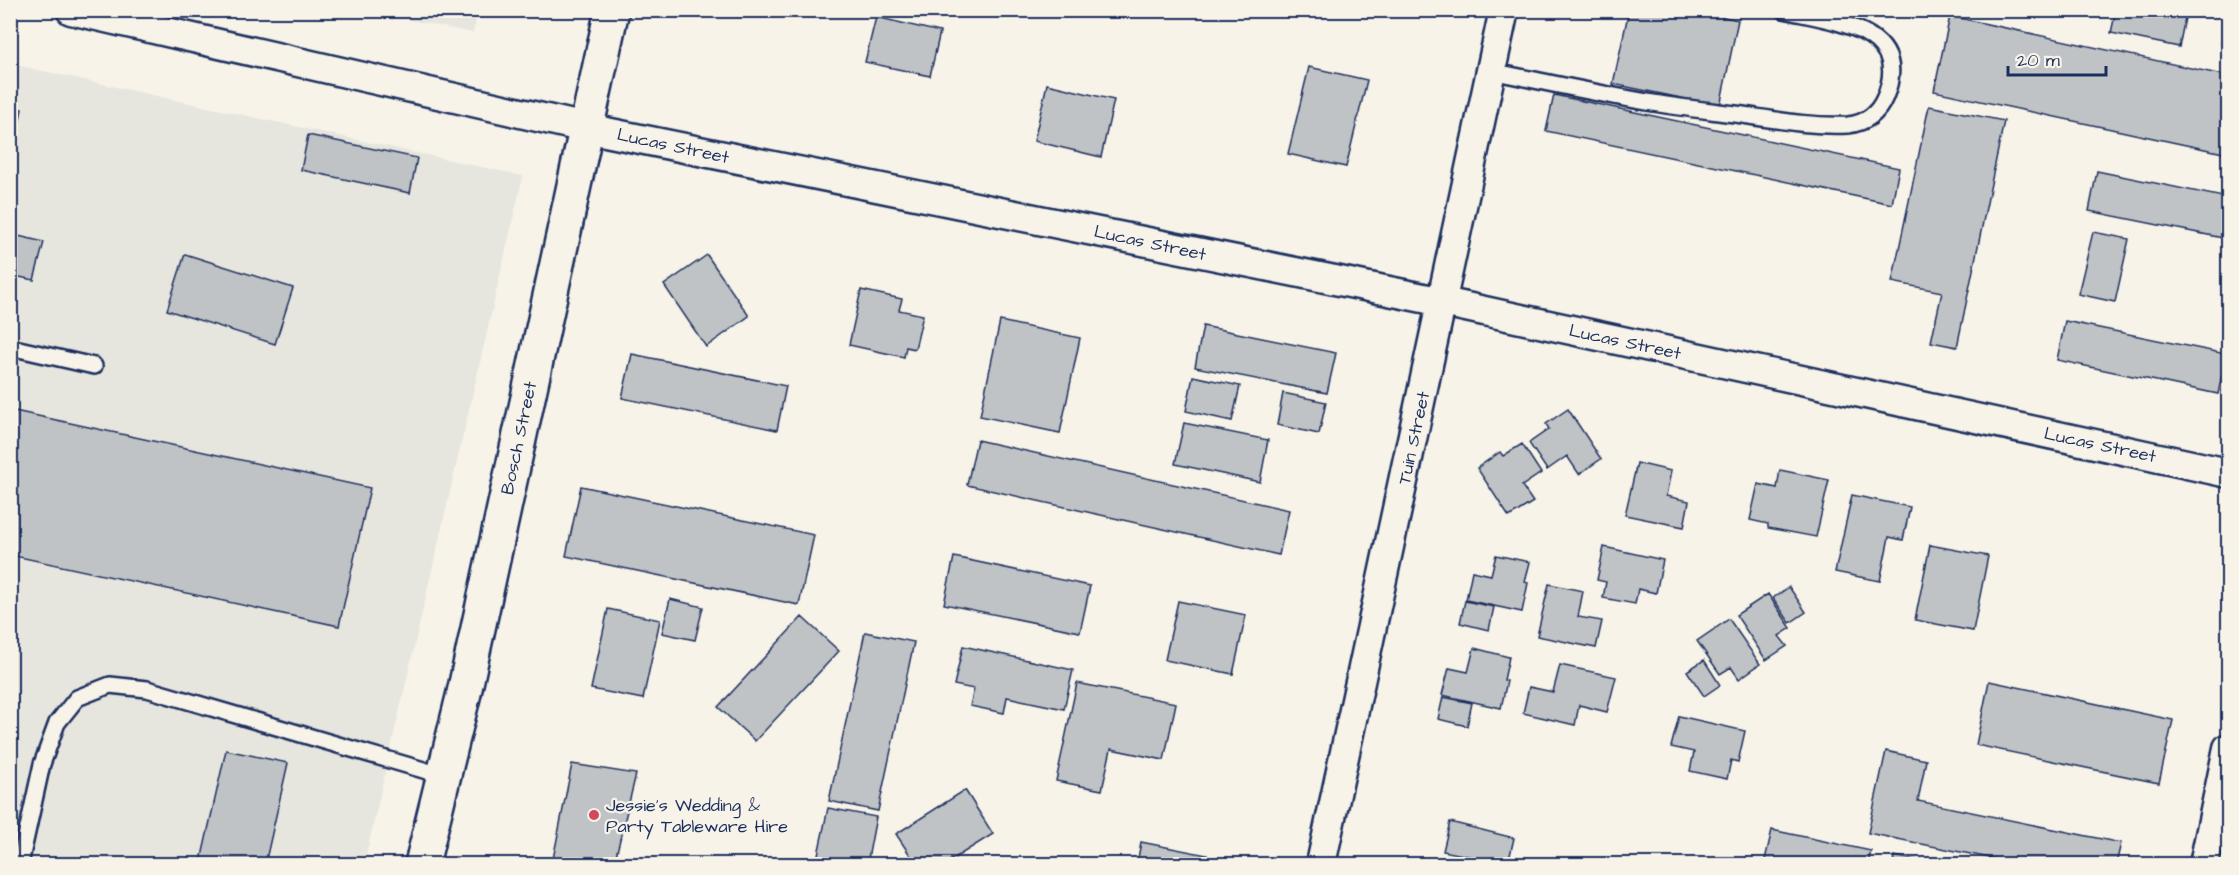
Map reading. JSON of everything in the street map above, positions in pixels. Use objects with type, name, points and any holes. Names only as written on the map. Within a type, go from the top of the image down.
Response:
[{"type":"street","name":"Lucas Street","points":[[71,10],[586,128],[1443,302],[2229,473]]},
{"type":"street","name":"Bosch Street","points":[[422,864],[466,682],[612,10]]},
{"type":"street","name":"Tuin Street","points":[[1321,864],[1504,10]]},
{"type":"street","points":[[2204,864],[2229,748]]},
{"type":"lane","points":[[1491,71],[1653,104],[1812,124],[1849,125],[1869,119],[1881,107],[1889,88],[1890,65],[1886,48],[1868,33],[1785,10]]},
{"type":"lane","points":[[10,347],[94,366]]},
{"type":"lane","points":[[21,864],[42,764],[57,723],[77,698],[110,685],[147,689],[444,776]]},
{"type":"shaded area","points":[[366,11],[478,11],[473,33]]},
{"type":"shaded area","points":[[11,64],[523,176],[364,864],[11,864]]},
{"type":"building","points":[[1629,10],[1693,10],[1738,20],[1720,106],[1613,84]]},
{"type":"building","points":[[1906,10],[1938,10],[1937,17]]},
{"type":"building","points":[[2116,10],[2173,10],[2186,13],[2179,47],[2111,33]]},
{"type":"building","points":[[2228,10],[2228,46],[2221,44]]},
{"type":"building","points":[[1950,16],[2228,76],[2228,154],[1934,91]]},
{"type":"building","points":[[876,17],[940,32],[930,76],[865,62]]},
{"type":"building","points":[[1309,67],[1367,80],[1346,167],[1288,154]]},
{"type":"building","points":[[1047,84],[1114,100],[1101,157],[1034,141]]},
{"type":"building","points":[[1554,95],[1899,168],[1892,204],[1546,131]]},
{"type":"building","points":[[1929,106],[2004,121],[1957,347],[1931,342],[1942,292],[1892,282]]},
{"type":"building","points":[[10,107],[22,109],[10,168]]},
{"type":"building","points":[[308,135],[417,158],[410,193],[301,170]]},
{"type":"building","points":[[2097,171],[2228,198],[2228,239],[2089,211]]},
{"type":"building","points":[[2093,232],[2129,239],[2115,302],[2078,294]]},
{"type":"building","points":[[10,234],[44,242],[34,280],[10,275]]},
{"type":"building","points":[[185,254],[293,288],[275,344],[167,310]]},
{"type":"building","points":[[707,255],[749,316],[706,347],[664,285]]},
{"type":"building","points":[[861,290],[902,299],[899,310],[923,315],[915,349],[906,347],[904,357],[849,345]]},
{"type":"building","points":[[1000,321],[1080,338],[1060,433],[980,416]]},
{"type":"building","points":[[2065,321],[2226,354],[2218,394],[2057,360]]},
{"type":"building","points":[[1203,326],[1336,353],[1327,393],[1195,367]]},
{"type":"building","points":[[632,354],[786,386],[777,430],[622,398]]},
{"type":"building","points":[[1193,376],[1240,386],[1232,421],[1186,411]]},
{"type":"building","points":[[1283,393],[1326,402],[1319,434],[1277,425]]},
{"type":"building","points":[[1568,409],[1601,459],[1579,474],[1567,456],[1547,470],[1529,443],[1549,429],[1546,424]]},
{"type":"building","points":[[10,410],[370,488],[339,626],[10,555]]},
{"type":"building","points":[[1184,423],[1268,440],[1260,482],[1175,464]]},
{"type":"building","points":[[977,440],[1289,510],[1279,555],[967,485]]},
{"type":"building","points":[[1522,444],[1541,473],[1522,486],[1533,502],[1509,517],[1477,468],[1500,452],[1503,456]]},
{"type":"building","points":[[1637,463],[1671,471],[1666,496],[1689,501],[1684,527],[1625,515]]},
{"type":"building","points":[[1780,470],[1829,480],[1816,537],[1768,528],[1768,524],[1750,520],[1758,484],[1777,488]]},
{"type":"building","points":[[581,486],[814,535],[799,605],[566,556]]},
{"type":"building","points":[[1852,495],[1910,507],[1903,540],[1889,537],[1880,581],[1835,572]]},
{"type":"building","points":[[1930,545],[1988,556],[1973,631],[1915,620]]},
{"type":"building","points":[[1604,547],[1663,560],[1656,593],[1638,589],[1635,604],[1603,598],[1606,582],[1597,580]]},
{"type":"building","points":[[1496,555],[1530,562],[1522,612],[1466,600],[1472,571],[1491,575]]},
{"type":"building","points":[[954,557],[1090,586],[1080,632],[944,604]]},
{"type":"building","points":[[1549,584],[1583,591],[1578,617],[1602,621],[1596,648],[1537,636]]},
{"type":"building","points":[[1789,587],[1806,612],[1790,623],[1773,598]]},
{"type":"building","points":[[1768,594],[1791,628],[1779,636],[1787,646],[1766,660],[1736,615]]},
{"type":"building","points":[[670,599],[703,607],[695,640],[662,633]]},
{"type":"building","points":[[1178,601],[1246,615],[1233,674],[1165,660]]},
{"type":"building","points":[[1465,601],[1494,607],[1489,630],[1460,623]]},
{"type":"building","points":[[608,609],[660,620],[643,699],[591,689]]},
{"type":"building","points":[[802,617],[839,651],[755,741],[718,707]]},
{"type":"building","points":[[1729,619],[1760,664],[1739,679],[1731,667],[1720,674],[1697,641]]},
{"type":"building","points":[[865,632],[914,642],[878,811],[829,801]]},
{"type":"building","points":[[963,646],[1073,670],[1064,709],[1007,697],[1004,713],[970,706],[974,689],[954,685]]},
{"type":"building","points":[[1474,648],[1509,657],[1501,708],[1442,695],[1449,668],[1468,672]]},
{"type":"building","points":[[1704,660],[1720,685],[1704,696],[1687,671]]},
{"type":"building","points":[[1560,665],[1616,677],[1607,712],[1579,705],[1575,725],[1523,713],[1529,687],[1553,692]]},
{"type":"building","points":[[1989,681],[2173,720],[2159,783],[1976,745]]},
{"type":"building","points":[[1077,683],[1176,703],[1164,760],[1111,749],[1102,790],[1056,781]]},
{"type":"building","points":[[1443,697],[1472,703],[1467,726],[1438,719]]},
{"type":"building","points":[[1679,716],[1745,731],[1738,762],[1731,760],[1727,779],[1690,771],[1694,752],[1671,747]]},
{"type":"building","points":[[226,750],[288,763],[265,864],[217,864],[201,861]]},
{"type":"building","points":[[1886,751],[1926,760],[1918,801],[2121,843],[2116,864],[2019,864],[1868,833]]},
{"type":"building","name":"Jessie's Wedding & Party Tableware Hire","points":[[572,764],[636,774],[614,864],[552,864]]},
{"type":"building","points":[[965,790],[993,834],[945,864],[916,864],[896,834]]},
{"type":"building","points":[[828,808],[876,817],[867,864],[816,864]]},
{"type":"building","points":[[1450,822],[1514,838],[1508,864],[1443,851]]},
{"type":"building","points":[[1772,830],[1871,851],[1868,864],[1764,864]]},
{"type":"building","points":[[1141,842],[1207,855],[1205,864],[1137,864]]},
{"type":"building","points":[[1894,856],[1935,864],[1893,864]]},
{"type":"place","name":"Jessie's Wedding & Party Tableware Hire","points":[[594,815]]}]
